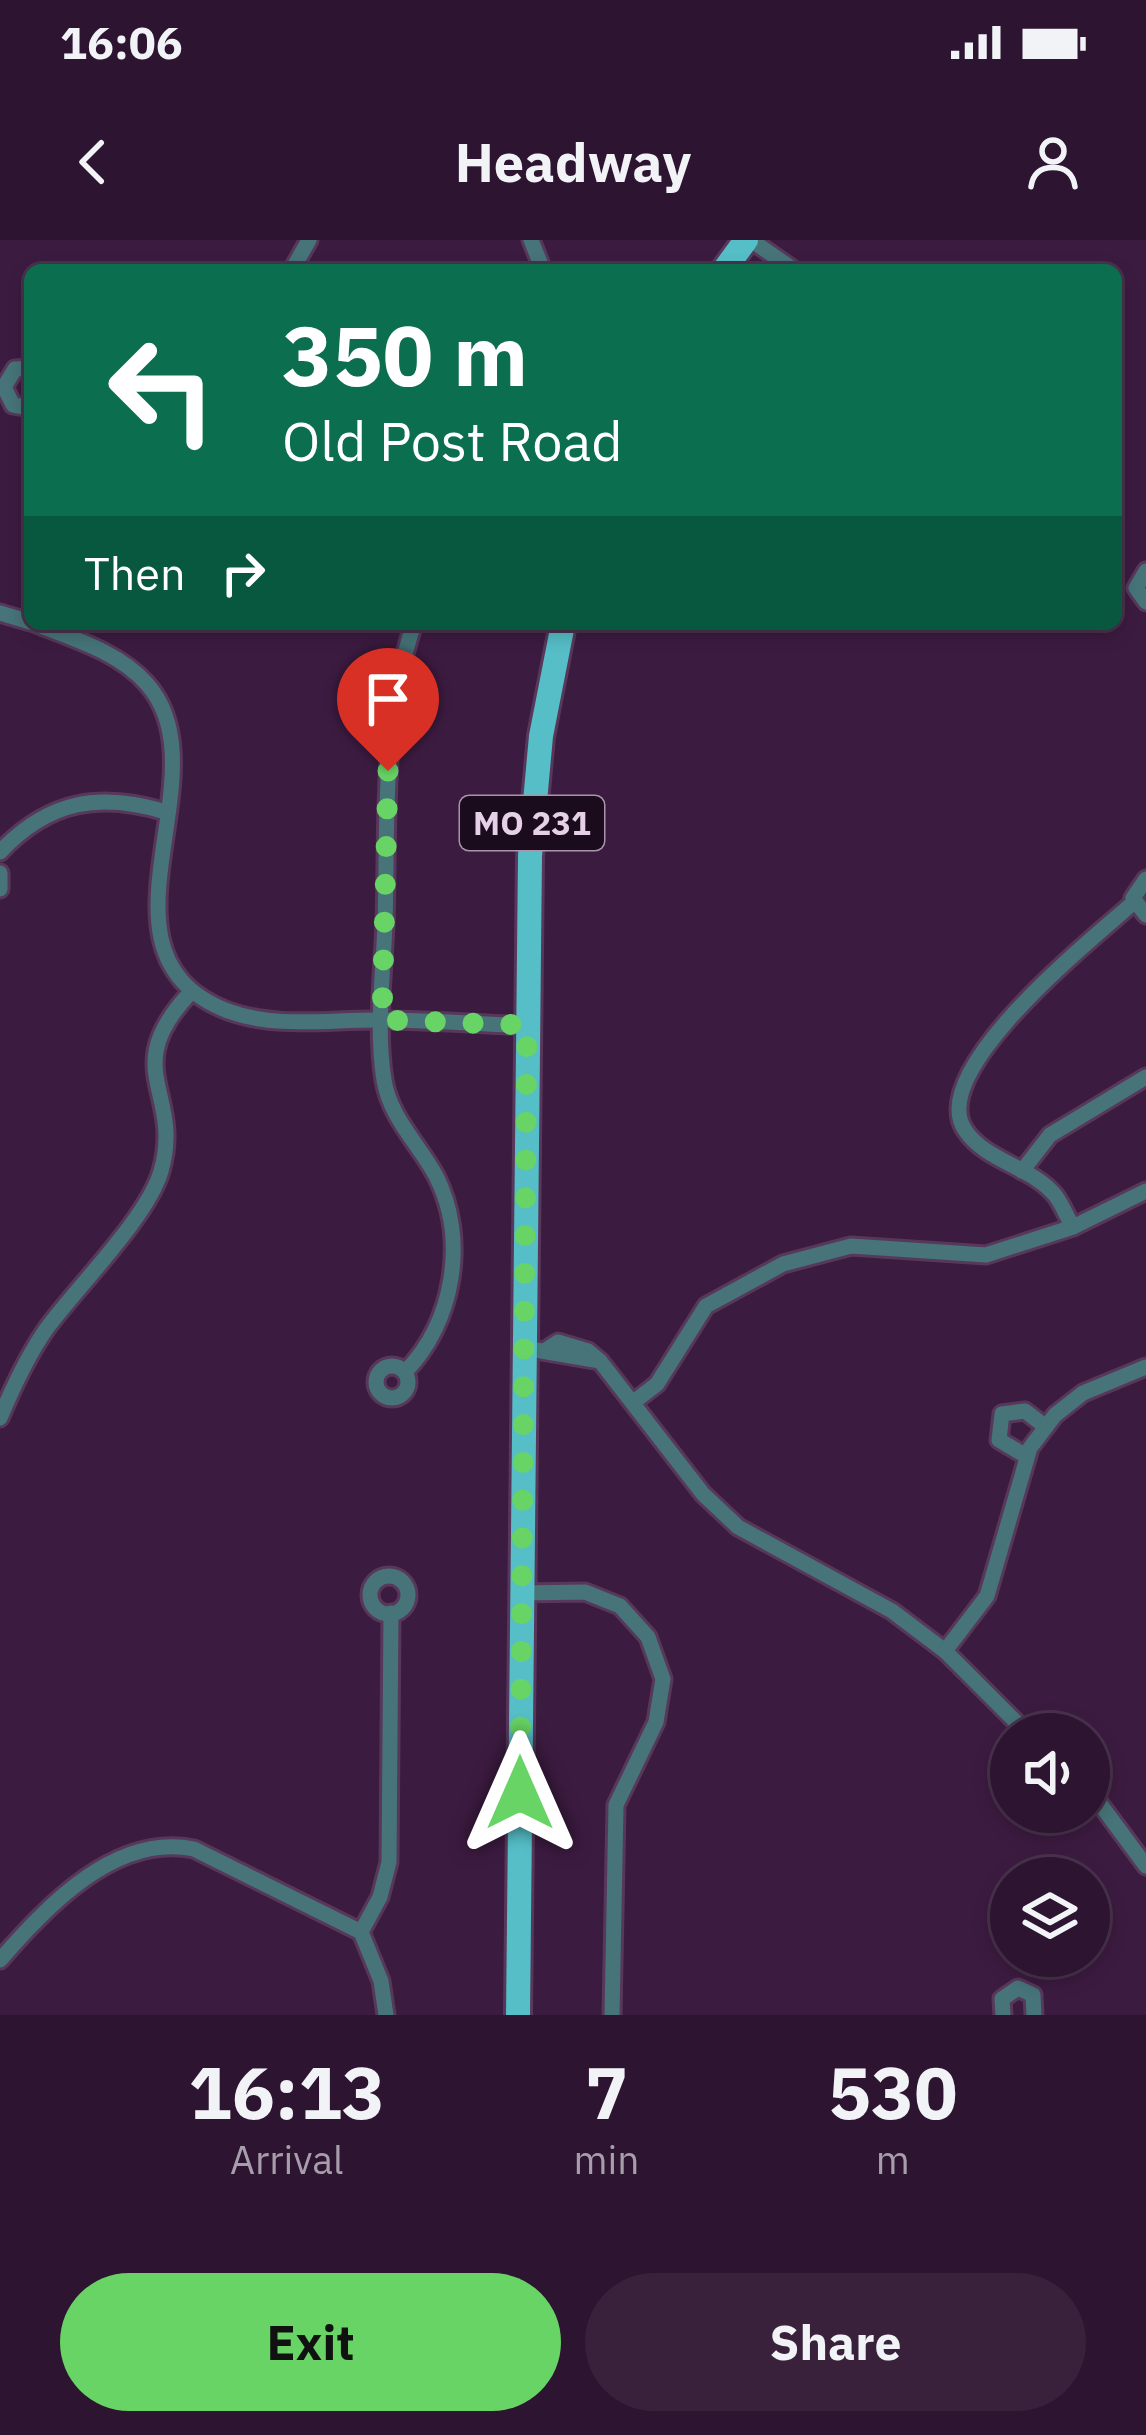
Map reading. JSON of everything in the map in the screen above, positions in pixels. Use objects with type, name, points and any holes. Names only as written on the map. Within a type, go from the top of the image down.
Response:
[{"type":"main road","points":[[729,264],[748,240]]},
{"type":"main road","name":"MO 231","points":[[518,2015],[522,1593],[535,1349],[527,1025],[532,812],[562,630]]},
{"type":"street","points":[[748,240],[785,264]]},
{"type":"street","points":[[3,381],[8,400],[24,406]]},
{"type":"street","points":[[1146,571],[1136,588],[1146,602]]},
{"type":"street","points":[[51,630],[94,647],[149,686],[162,709],[173,759],[157,907],[162,942],[191,992],[257,1019],[527,1025]]},
{"type":"street","points":[[405,1372],[420,1357],[446,1299],[452,1232],[438,1180],[389,1098],[382,1020],[388,771],[402,658],[412,630]]},
{"type":"street","points":[[0,852],[40,814],[83,801],[119,800],[166,812]]},
{"type":"street","points":[[0,873],[0,889]]},
{"type":"street","points":[[1073,1227],[1053,1192],[965,1131],[959,1109],[967,1079],[986,1046],[1020,1007],[1140,909],[1137,886],[1146,879]]},
{"type":"street","points":[[0,1418],[44,1332],[161,1172],[157,1035],[191,992]]},
{"type":"street","points":[[1022,1171],[1050,1135],[1146,1077]]},
{"type":"street","points":[[634,1401],[657,1384],[706,1306],[783,1264],[851,1246],[986,1255],[1073,1227],[1146,1191]]},
{"type":"street","points":[[535,1349],[559,1358],[600,1361],[703,1493],[738,1527],[892,1611],[945,1651],[1007,1713]]},
{"type":"street","points":[[945,1651],[987,1596],[1026,1456],[1046,1427],[1083,1394],[1146,1367]]},
{"type":"street","points":[[1026,1456],[999,1440],[1002,1414],[1025,1411],[1046,1427]]},
{"type":"street","points":[[522,1593],[585,1592],[620,1606],[648,1637],[663,1679],[656,1722],[616,1805],[612,2015]]},
{"type":"street","points":[[361,1932],[380,1897],[388,1862],[391,1613]]},
{"type":"street","points":[[1110,1817],[1146,1866]]},
{"type":"street","points":[[0,1960],[109,1860],[153,1844],[194,1849],[361,1932],[381,1982],[386,2015]]},
{"type":"street","points":[[1003,2015],[1002,1999],[1018,1988],[1033,1995],[1034,2015]]},
{"type":"route","points":[[388,771],[382,1020],[527,1025],[520,1793]]}]
